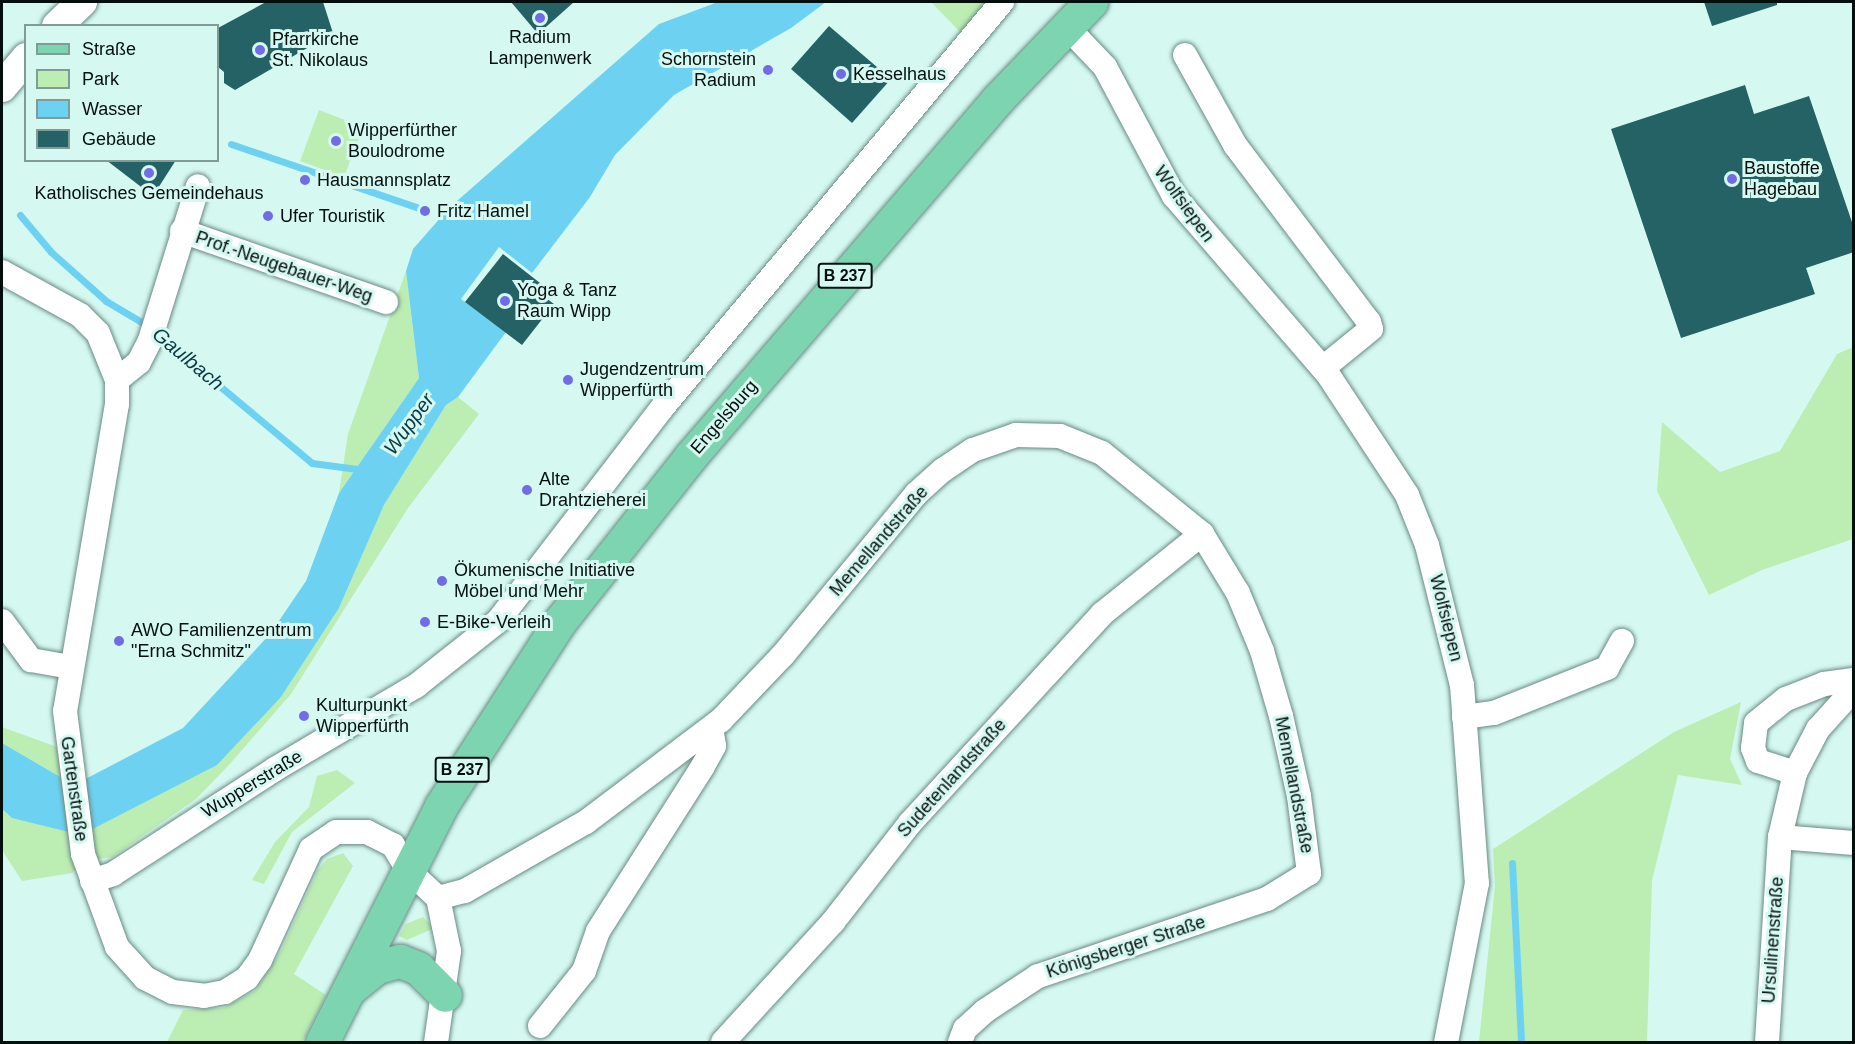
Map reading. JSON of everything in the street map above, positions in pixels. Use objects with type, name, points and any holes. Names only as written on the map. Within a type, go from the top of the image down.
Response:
[{"type":"main road","name":"Engelsburg","points":[[400,857],[499,710],[617,547],[934,172],[1066,26],[1091,2]]},
{"type":"main road","name":"B 237","points":[[322,1042],[347,991],[400,857]]},
{"type":"main road","points":[[347,991],[377,967],[400,961],[418,968],[445,995]]},
{"type":"street","points":[[59,24],[82,2]]},
{"type":"street","name":"Wupperstraße","points":[[92,881],[113,874],[274,770],[416,686],[498,621],[682,385],[1002,2]]},
{"type":"street","name":"Wolfsiepen","points":[[1066,26],[1105,67],[1174,196],[1323,368],[1407,495],[1427,545],[1447,614],[1464,717],[1477,883],[1446,1042]]},
{"type":"street","points":[[1185,55],[1235,145],[1370,322],[1371,329],[1323,368]]},
{"type":"street","points":[[2,87],[24,60]]},
{"type":"street","points":[[117,380],[139,362],[150,340],[182,231],[198,186]]},
{"type":"street","name":"Prof.-Neugebauer-Weg","points":[[182,231],[386,302]]},
{"type":"street","name":"Gartenstraße","points":[[2,272],[30,283],[80,315],[98,333],[117,380],[117,404],[70,667],[65,711],[83,854],[110,934],[133,969],[173,992],[214,994],[239,984],[256,966],[311,849],[329,835],[350,829],[400,857]]},
{"type":"street","name":"Memellandstraße","points":[[438,898],[465,891],[586,822],[711,728],[783,655],[916,494],[972,450],[1016,435],[1060,436],[1102,453],[1202,534],[1238,594],[1262,651],[1299,796],[1309,873]]},
{"type":"street","name":"Sudetenlandstraße","points":[[723,1042],[833,922],[910,823],[1102,614],[1202,534]]},
{"type":"street","points":[[2,621],[31,660],[70,667]]},
{"type":"street","points":[[1464,717],[1494,713],[1607,668],[1622,641]]},
{"type":"street","points":[[1795,773],[1758,761],[1753,748],[1756,723],[1785,699],[1824,684],[1854,680]]},
{"type":"street","name":"Ursulinenstraße","points":[[1767,1042],[1780,837],[1795,773],[1818,729],[1854,689]]},
{"type":"street","points":[[540,1026],[584,971],[598,931],[703,766],[714,746],[711,728]]},
{"type":"street","points":[[1780,837],[1854,843]]},
{"type":"street","points":[[400,857],[438,898],[449,951],[445,995],[436,1042]]},
{"type":"street","name":"Königsberger Straße","points":[[960,1042],[965,1029],[985,1011],[1038,976],[1268,899],[1309,873]]},
{"type":"green space","points":[[931,2],[997,2],[963,35]]},
{"type":"green space","points":[[319,110],[363,127],[344,177],[300,161]]},
{"type":"green space","points":[[406,271],[419,378],[339,493],[348,434]]},
{"type":"green space","points":[[1853,347],[1853,539],[1762,570],[1709,595],[1657,491],[1662,422],[1720,472],[1780,451],[1837,354]]},
{"type":"green space","points":[[458,397],[479,414],[408,508],[291,694],[228,766],[196,799],[112,857],[85,861],[72,873],[22,881],[2,850],[2,809],[12,818],[281,697],[339,608],[384,505],[446,405]]},
{"type":"green space","points":[[1741,702],[1730,759],[1742,785],[1678,775],[1652,880],[1647,1042],[1479,1042],[1495,886],[1493,849],[1674,732]]},
{"type":"green space","points":[[2,727],[68,751],[74,785],[2,743]]},
{"type":"green space","points":[[337,770],[355,783],[292,832],[264,884],[252,880],[275,842],[309,807],[317,776]]},
{"type":"green space","points":[[343,853],[353,866],[294,974],[326,995],[302,1042],[167,1042],[183,1010],[223,1008],[255,991],[280,953],[318,870],[327,859]]},
{"type":"green space","points":[[423,917],[434,928],[407,940],[399,936],[406,924]]},
{"type":"water","name":"Wupper","points":[[718,2],[826,2],[791,28],[674,95],[615,155],[590,197],[532,273],[499,247],[461,299],[506,332],[458,397],[446,405],[384,505],[339,608],[281,697],[217,765],[81,835],[12,818],[2,809],[2,743],[74,785],[183,728],[270,634],[306,581],[339,493],[419,378],[406,271],[413,249],[449,208],[659,24]]},
{"type":"building","name":"Pfarrkirche St. Nikolaus","points":[[266,2],[323,2],[333,33],[235,90],[224,83],[224,72],[219,68],[219,27]]},
{"type":"building","name":"Radium Lampenwerk","points":[[511,2],[574,2],[538,34]]},
{"type":"building","points":[[1704,2],[1777,2],[1777,5],[1712,26]]},
{"type":"building","name":"Kesselhaus","points":[[829,26],[891,79],[852,123],[791,69]]},
{"type":"building","name":"Baustoffe Hagebau","points":[[1745,85],[1754,114],[1809,96],[1854,228],[1854,252],[1806,268],[1815,294],[1681,338],[1611,129]]},
{"type":"building","name":"Katholisches Gemeindehaus","points":[[109,162],[175,162],[153,196]]},
{"type":"building","points":[[503,254],[540,283],[535,290],[554,304],[522,345],[465,302]]},
{"type":"waterway","points":[[231,144],[419,208]]},
{"type":"waterway","name":"Gaulbach","points":[[20,215],[51,252],[106,301],[148,326]]},
{"type":"waterway","name":"Gaulbach","points":[[156,333],[312,463],[365,470]]},
{"type":"waterway","points":[[1512,863],[1521,1042]]},
{"type":"place","name":"Radium Lampenwerk","points":[[540,18]]},
{"type":"place","name":"Pfarrkirche St. Nikolaus","points":[[260,50]]},
{"type":"place","name":"Schornstein Radium","points":[[768,70]]},
{"type":"place","name":"Kesselhaus","points":[[841,74]]},
{"type":"place","name":"Wipperfürther Boulodrome","points":[[336,141]]},
{"type":"place","name":"Katholisches Gemeindehaus","points":[[149,173]]},
{"type":"place","name":"Baustoffe Hagebau","points":[[1732,179]]},
{"type":"place","name":"Hausmannsplatz","points":[[305,180]]},
{"type":"place","name":"Fritz Hamel","points":[[425,211]]},
{"type":"place","name":"Ufer Touristik","points":[[268,216]]},
{"type":"place","name":"Yoga & Tanz Raum Wipp","points":[[505,301]]},
{"type":"place","name":"Jugendzentrum Wipperfürth","points":[[568,380]]},
{"type":"place","name":"Alte Drahtzieherei","points":[[527,490]]},
{"type":"place","name":"Ökumenische Initiative Möbel und Mehr","points":[[442,581]]},
{"type":"place","name":"E-Bike-Verleih","points":[[425,622]]},
{"type":"place","name":"AWO Familienzentrum \"Erna Schmitz\"","points":[[119,641]]},
{"type":"place","name":"Kulturpunkt Wipperfürth","points":[[304,716]]}]
